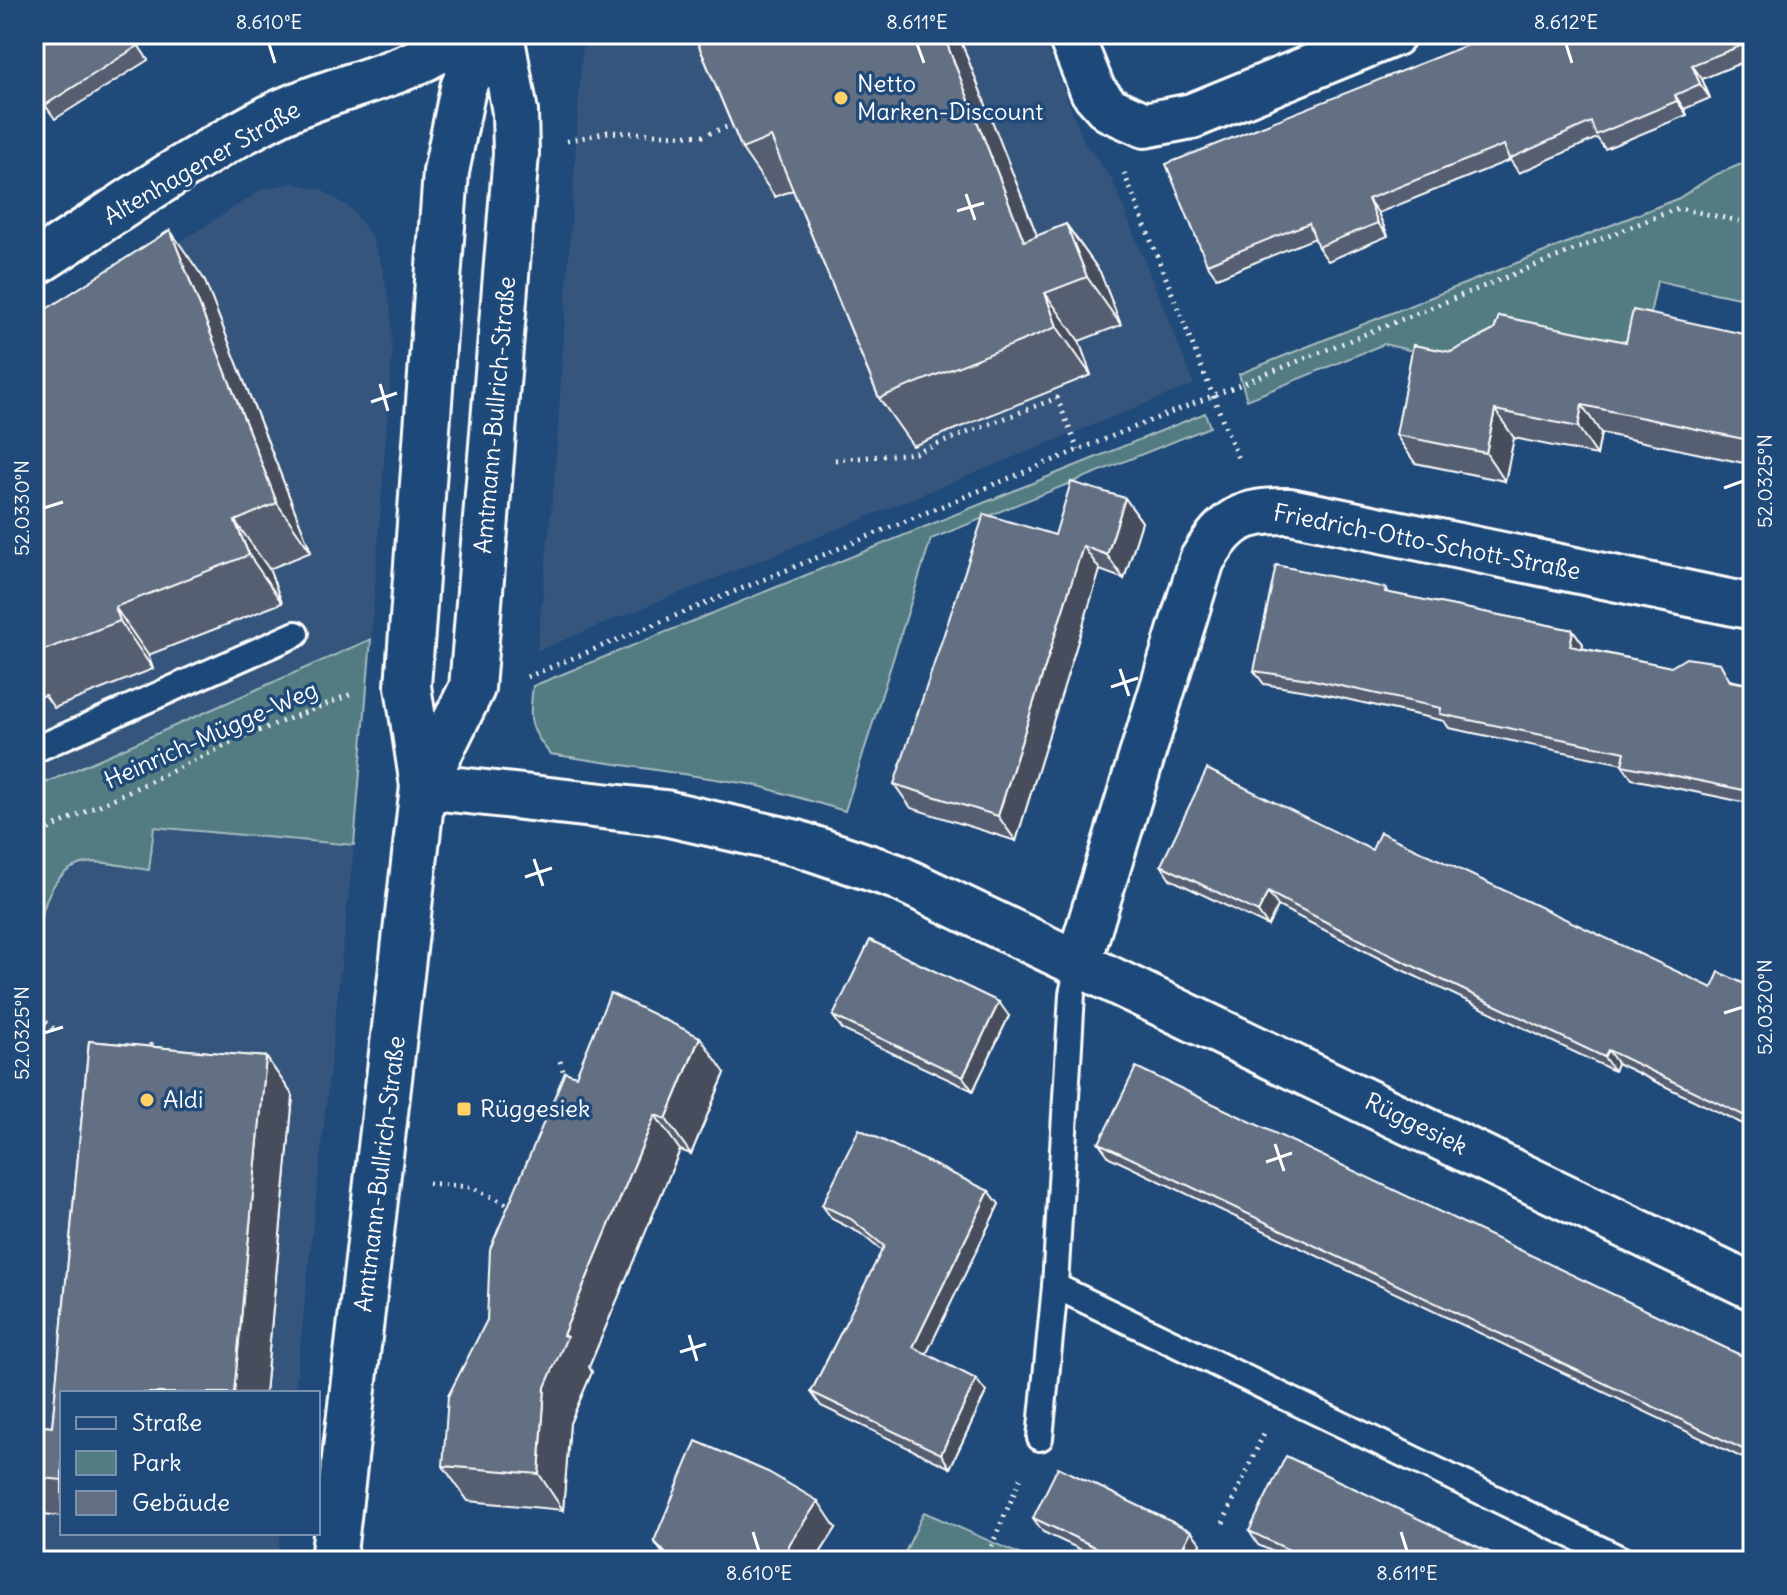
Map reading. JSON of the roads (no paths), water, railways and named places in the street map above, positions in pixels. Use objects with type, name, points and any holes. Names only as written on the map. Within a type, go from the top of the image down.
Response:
[{"type":"street","name":"Altenhagener Straße","points":[[34,264],[279,113],[408,65],[463,34]]},
{"type":"street","name":"Amtmann-Bullrich-Straße","points":[[333,1561],[423,786],[408,686],[446,172],[463,88],[485,34]]},
{"type":"street","name":"Amtmann-Bullrich-Straße","points":[[423,786],[472,688],[516,154],[515,112],[501,34]]},
{"type":"street","points":[[1070,34],[1093,91],[1109,109],[1129,121],[1145,125],[1192,116],[1393,34]]},
{"type":"street","name":"Friedrich-Otto-Schott-Straße","points":[[1079,961],[1202,560],[1231,522],[1259,511],[1290,511],[1753,607]]},
{"type":"street","name":"Rüggesiek","points":[[423,786],[665,813],[732,826],[897,877],[1079,961],[1753,1287]]},
{"type":"lane","points":[[34,750],[296,634]]},
{"type":"lane","points":[[1040,1438],[1055,1286],[1072,994],[1079,961]]},
{"type":"lane","points":[[1055,1286],[1625,1561]]},
{"type":"place","name":"Netto Marken-Discount","points":[[841,98]]},
{"type":"place","name":"Aldi","points":[[147,1100]]},
{"type":"place","name":"Rüggesiek","points":[[464,1109]]}]
